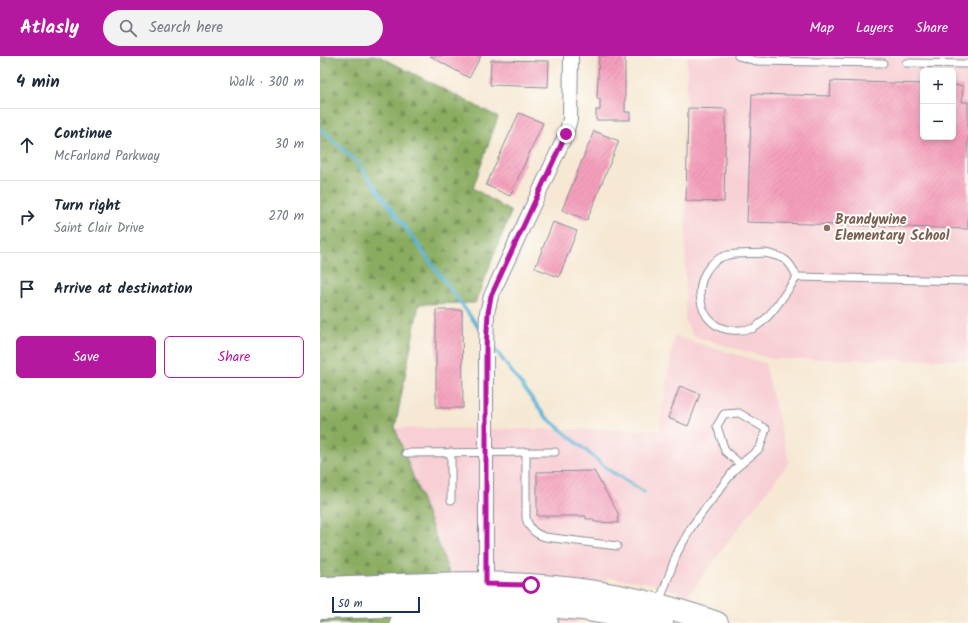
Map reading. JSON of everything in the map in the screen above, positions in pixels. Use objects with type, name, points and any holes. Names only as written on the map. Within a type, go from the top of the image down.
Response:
[{"type":"main road","points":[[401,623],[486,608],[531,585],[576,589],[660,614],[717,623]]},
{"type":"main road","points":[[320,588],[486,608],[547,623]]},
{"type":"main road","points":[[320,608],[486,608]]},
{"type":"street","points":[[486,608],[486,348],[488,313],[491,296],[566,134],[570,118],[571,56]]},
{"type":"lane","points":[[738,56],[756,61],[882,63]]},
{"type":"lane","points":[[906,63],[968,64]]},
{"type":"lane","points":[[765,253],[781,256],[791,264],[797,277],[765,319],[753,329],[734,331],[718,327],[708,318],[700,305],[701,287],[705,274],[712,262],[728,255],[765,253]]},
{"type":"lane","points":[[797,277],[968,281]]},
{"type":"lane","points":[[660,614],[677,553],[692,526],[735,469],[760,448],[766,429],[739,413],[724,414],[717,426],[725,452],[740,464]]},
{"type":"lane","points":[[451,452],[451,500]]},
{"type":"lane","points":[[526,452],[526,518],[532,530],[537,535],[545,537],[617,546]]},
{"type":"lane","points":[[406,453],[555,452]]},
{"type":"shaded area","name":"Brandywine Elementary School","points":[[687,56],[968,56],[968,360],[772,359],[693,336],[685,320]]},
{"type":"shaded area","points":[[674,336],[765,363],[789,462],[688,595],[650,583],[608,577],[576,623],[468,623],[395,428],[659,430]]},
{"type":"green space","points":[[320,56],[379,56],[498,117],[473,188],[511,212],[475,303],[419,304],[395,428],[468,623],[320,623]]},
{"type":"building","points":[[430,56],[481,56],[469,78]]},
{"type":"building","points":[[599,56],[625,56],[625,112],[630,112],[630,120],[596,120],[596,110],[600,110],[600,99],[597,99]]},
{"type":"building","points":[[491,60],[549,61],[548,87],[490,85]]},
{"type":"building","points":[[831,81],[920,84],[920,140],[956,140],[956,85],[963,86],[962,102],[968,102],[968,229],[747,222],[752,94],[830,96]]},
{"type":"building","points":[[688,108],[726,109],[724,202],[686,201]]},
{"type":"building","points":[[519,113],[543,123],[510,196],[486,185]]},
{"type":"building","points":[[594,131],[619,141],[587,220],[562,210]]},
{"type":"building","points":[[553,222],[577,231],[559,277],[535,268]]},
{"type":"building","points":[[436,310],[462,310],[463,408],[436,408]]},
{"type":"building","points":[[680,386],[700,394],[688,426],[668,418]]},
{"type":"building","points":[[594,471],[618,513],[618,523],[594,522],[594,519],[586,519],[586,516],[537,516],[537,472]]},
{"type":"waterway","points":[[320,128],[357,162],[482,332]]},
{"type":"waterway","points":[[491,344],[545,416],[609,470],[644,492]]},
{"type":"place","name":"Brandywine Elementary School","points":[[827,228]]},
{"type":"route","points":[[531,585],[486,584],[486,330],[491,296],[496,281],[566,134]]}]
